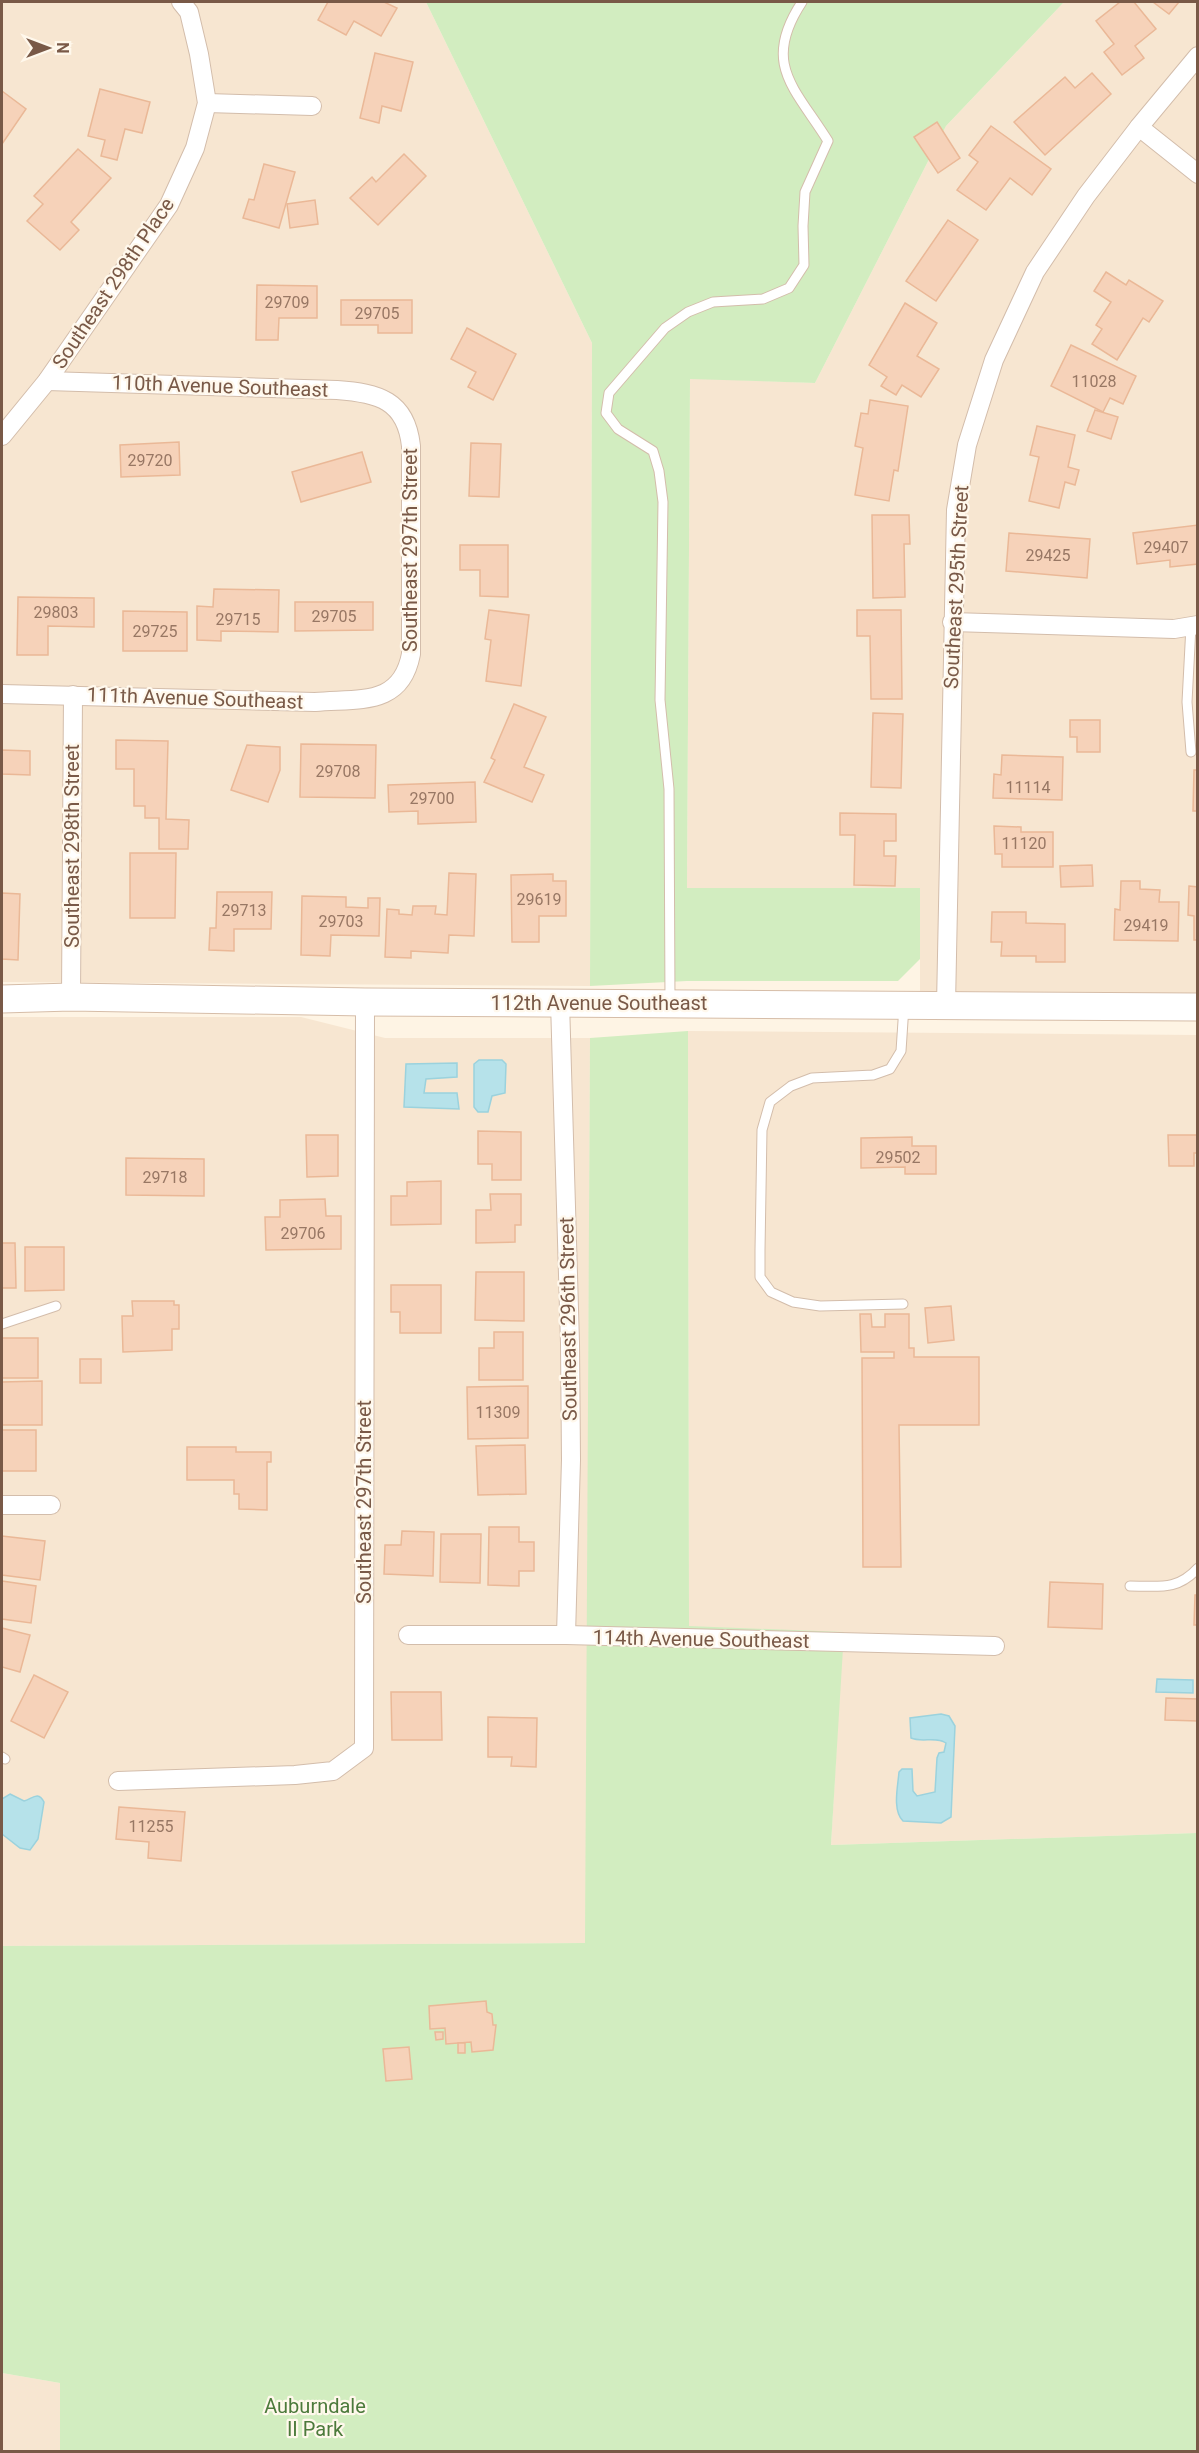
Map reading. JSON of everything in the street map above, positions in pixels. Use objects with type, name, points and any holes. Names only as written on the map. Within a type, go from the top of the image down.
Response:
[{"type":"street","name":"Southeast 298th Place","points":[[2,436],[47,381],[169,205],[195,148],[207,103],[199,54],[185,7]]},
{"type":"street","name":"Southeast 295th Street","points":[[946,1005],[952,622],[958,500],[966,445],[994,360],[1035,272],[1086,196],[1197,56]]},
{"type":"street","points":[[207,103],[312,106]]},
{"type":"street","points":[[1139,127],[1197,174]]},
{"type":"street","name":"110th Avenue Southeast","points":[[47,381],[337,390],[369,394],[392,404]]},
{"type":"street","name":"Southeast 297th Street","points":[[388,693],[399,685],[406,674],[412,645],[411,446],[406,422],[392,404]]},
{"type":"street","points":[[952,622],[1174,629],[1194,626]]},
{"type":"street","name":"111th Avenue Southeast","points":[[2,694],[315,702],[388,693]]},
{"type":"street","name":"Southeast 298th Street","points":[[71,997],[73,695]]},
{"type":"street","name":"112th Avenue Southeast","points":[[2,999],[71,997],[365,1002],[1197,1007]]},
{"type":"street","name":"Southeast 297th Street","points":[[118,1780],[295,1775],[333,1771],[364,1748],[365,1002]]},
{"type":"street","name":"Southeast 296th Street","points":[[560,1002],[570,1343],[571,1460],[566,1635]]},
{"type":"street","points":[[2,1505],[51,1504]]},
{"type":"street","name":"114th Avenue Southeast","points":[[408,1635],[566,1635],[995,1646]]},
{"type":"lane","points":[[670,1003],[669,789],[660,700],[663,502],[659,471],[652,451],[618,429],[606,413],[609,393],[665,328],[688,312],[713,302],[763,299],[789,288],[804,265],[805,192],[828,141],[793,89],[783,67],[782,46],[789,21],[802,2]]},
{"type":"lane","points":[[1191,752],[1187,702],[1194,626]]},
{"type":"lane","points":[[903,1304],[820,1306],[792,1302],[771,1292],[760,1277],[760,1250],[762,1130],[770,1102],[791,1086],[812,1078],[873,1075],[890,1069],[901,1051],[904,1005]]},
{"type":"lane","points":[[2,1324],[56,1306]]},
{"type":"lane","points":[[1130,1586],[1169,1586],[1186,1581],[1197,1568]]},
{"type":"shaded area","points":[[2,2],[426,2],[592,343],[590,986],[2,982]]},
{"type":"shaded area","points":[[1064,2],[1197,2],[1197,994],[920,991],[920,888],[687,888],[690,378],[815,383],[946,126]]},
{"type":"shaded area","points":[[2,1017],[301,1017],[385,1038],[590,1038],[586,1943],[2,1946]]},
{"type":"shaded area","points":[[688,1031],[1197,1035],[1197,1833],[831,1845],[843,1632],[689,1627]]},
{"type":"shaded area","points":[[2,2373],[60,2383],[60,2451],[2,2451]]},
{"type":"green space","points":[[426,2],[1064,2],[946,126],[815,383],[690,379],[687,888],[920,888],[920,959],[898,981],[687,981],[590,986],[592,343]]},
{"type":"green space","name":"Auburndale II Park","points":[[688,1031],[689,1626],[844,1632],[831,1845],[1197,1833],[1197,2451],[60,2451],[60,2383],[2,2373],[2,1946],[585,1943],[590,1038]]},
{"type":"water","points":[[479,1060],[502,1060],[506,1064],[505,1093],[492,1096],[488,1112],[478,1112],[474,1107],[474,1064]]},
{"type":"water","points":[[457,1063],[457,1077],[426,1079],[424,1093],[457,1093],[459,1109],[404,1107],[406,1064]]},
{"type":"water","points":[[1157,1679],[1193,1680],[1193,1693],[1156,1692]]},
{"type":"water","points":[[941,1714],[949,1716],[955,1726],[951,1817],[941,1823],[903,1821],[897,1804],[899,1772],[902,1769],[912,1769],[913,1791],[917,1796],[935,1792],[937,1758],[939,1753],[944,1752],[946,1743],[938,1740],[911,1738],[910,1718]]},
{"type":"water","points":[[10,1794],[24,1801],[39,1796],[44,1802],[38,1839],[30,1850],[20,1848],[2,1834],[2,1799]]},
{"type":"building","points":[[328,2],[384,2],[397,8],[381,36],[354,21],[346,35],[318,20]]},
{"type":"building","points":[[1120,2],[1134,2],[1156,29],[1135,46],[1144,58],[1122,75],[1104,52],[1114,44],[1096,21]]},
{"type":"building","points":[[1153,2],[1179,2],[1169,14]]},
{"type":"building","points":[[375,53],[413,62],[401,111],[382,106],[379,123],[360,118]]},
{"type":"building","points":[[1092,73],[1111,94],[1045,155],[1014,122],[1065,77],[1075,88]]},
{"type":"building","points":[[100,89],[150,102],[142,133],[125,129],[117,160],[101,156],[105,140],[88,136]]},
{"type":"building","points":[[2,91],[26,109],[2,144]]},
{"type":"building","points":[[937,122],[960,158],[938,173],[914,137]]},
{"type":"building","points":[[991,126],[1051,169],[1032,195],[1010,178],[986,210],[957,190],[978,162],[969,155]]},
{"type":"building","points":[[78,149],[111,178],[71,222],[79,230],[60,250],[27,221],[43,204],[34,196]]},
{"type":"building","points":[[404,154],[426,176],[378,225],[350,198],[372,177],[376,182]]},
{"type":"building","points":[[264,164],[295,172],[279,228],[243,218],[249,199],[254,200]]},
{"type":"building","points":[[315,200],[318,224],[290,228],[287,204]]},
{"type":"building","points":[[948,220],[978,240],[936,301],[906,281]]},
{"type":"building","points":[[1106,272],[1126,285],[1129,280],[1163,301],[1149,322],[1143,318],[1117,360],[1092,344],[1102,329],[1096,325],[1111,302],[1094,291]]},
{"type":"building","points":[[257,285],[317,286],[317,318],[279,318],[278,340],[256,340]]},
{"type":"building","points":[[341,300],[412,300],[412,333],[378,333],[378,325],[341,325]]},
{"type":"building","points":[[905,303],[937,323],[917,356],[939,369],[921,397],[902,385],[896,395],[881,386],[887,377],[869,365]]},
{"type":"building","points":[[467,328],[516,354],[493,400],[468,387],[476,372],[451,359]]},
{"type":"building","points":[[1071,345],[1136,376],[1123,404],[1110,398],[1103,412],[1051,386]]},
{"type":"building","points":[[870,400],[908,406],[898,471],[894,470],[889,501],[855,495],[863,448],[855,446],[861,413],[868,414]]},
{"type":"building","points":[[1095,410],[1118,417],[1111,439],[1087,431]]},
{"type":"building","points":[[1037,426],[1075,435],[1068,467],[1079,470],[1075,485],[1065,482],[1059,508],[1029,501],[1039,457],[1030,455]]},
{"type":"building","points":[[179,442],[180,475],[121,477],[120,445]]},
{"type":"building","points":[[471,443],[501,444],[499,497],[469,496]]},
{"type":"building","points":[[362,452],[371,482],[301,502],[292,472]]},
{"type":"building","points":[[872,515],[909,515],[910,544],[904,544],[905,597],[873,598]]},
{"type":"building","points":[[1198,525],[1198,564],[1170,567],[1170,560],[1137,564],[1133,533]]},
{"type":"building","points":[[1009,533],[1090,539],[1087,578],[1006,571]]},
{"type":"building","points":[[460,545],[508,545],[508,597],[480,596],[480,570],[460,570]]},
{"type":"building","points":[[214,589],[279,590],[278,632],[221,631],[221,641],[197,640],[197,606],[213,607]]},
{"type":"building","points":[[18,597],[94,598],[94,627],[48,626],[48,655],[17,655]]},
{"type":"building","points":[[295,602],[373,602],[373,630],[295,631]]},
{"type":"building","points":[[489,610],[529,615],[521,686],[486,681],[491,640],[485,639]]},
{"type":"building","points":[[857,610],[901,610],[902,699],[871,699],[870,636],[857,636]]},
{"type":"building","points":[[123,611],[187,612],[187,651],[123,651]]},
{"type":"building","points":[[514,704],[546,717],[524,767],[544,775],[532,802],[484,782],[495,760],[491,758]]},
{"type":"building","points":[[873,713],[903,714],[901,788],[871,787]]},
{"type":"building","points":[[1070,720],[1100,720],[1100,752],[1077,752],[1077,737],[1070,737]]},
{"type":"building","points":[[116,740],[168,741],[166,819],[189,820],[188,849],[159,849],[159,818],[145,818],[145,806],[134,806],[134,769],[116,769]]},
{"type":"building","points":[[301,744],[376,745],[375,798],[300,797]]},
{"type":"building","points":[[247,745],[280,747],[280,770],[268,802],[231,790]]},
{"type":"building","points":[[2,750],[30,751],[30,775],[2,774]]},
{"type":"building","points":[[1002,755],[1063,757],[1062,800],[993,798],[994,774],[1001,775]]},
{"type":"building","points":[[1194,770],[1198,770],[1198,811],[1193,811]]},
{"type":"building","points":[[475,782],[476,822],[418,824],[418,811],[389,812],[388,785]]},
{"type":"building","points":[[840,813],[896,814],[896,841],[884,841],[884,856],[896,856],[895,886],[854,885],[855,835],[840,835]]},
{"type":"building","points":[[994,826],[1021,827],[1021,832],[1053,832],[1053,867],[1002,867],[1002,854],[995,854]]},
{"type":"building","points":[[130,853],[176,853],[175,918],[130,918]]},
{"type":"building","points":[[1092,865],[1093,886],[1061,887],[1060,866]]},
{"type":"building","points":[[449,873],[476,874],[474,936],[449,935],[448,953],[411,951],[411,958],[385,957],[387,909],[399,910],[399,914],[412,915],[413,906],[436,906],[435,914],[447,915]]},
{"type":"building","points":[[553,874],[553,881],[566,881],[566,916],[539,916],[539,942],[512,942],[511,875]]},
{"type":"building","points":[[1121,881],[1140,881],[1140,889],[1160,890],[1159,902],[1179,902],[1178,941],[1114,940],[1115,909],[1120,910]]},
{"type":"building","points":[[1189,886],[1198,887],[1198,940],[1194,940],[1194,916],[1188,915]]},
{"type":"building","points":[[217,892],[272,892],[271,929],[234,929],[234,951],[209,950],[210,928],[216,928]]},
{"type":"building","points":[[2,893],[20,894],[18,960],[2,959]]},
{"type":"building","points":[[302,896],[346,897],[346,907],[368,908],[368,898],[380,898],[379,936],[331,935],[330,956],[301,955]]},
{"type":"building","points":[[992,912],[1026,912],[1026,923],[1065,924],[1065,962],[1036,962],[1036,956],[1001,956],[1002,942],[991,942]]},
{"type":"building","points":[[478,1131],[521,1132],[521,1180],[492,1180],[492,1164],[478,1164]]},
{"type":"building","points":[[306,1135],[338,1135],[338,1176],[307,1177]]},
{"type":"building","points":[[1168,1135],[1198,1135],[1198,1153],[1194,1153],[1194,1166],[1169,1166]]},
{"type":"building","points":[[912,1137],[912,1146],[936,1146],[936,1174],[905,1174],[905,1167],[861,1168],[861,1138]]},
{"type":"building","points":[[126,1158],[204,1159],[204,1196],[126,1195]]},
{"type":"building","points":[[441,1181],[441,1224],[391,1225],[391,1196],[407,1196],[407,1182]]},
{"type":"building","points":[[490,1194],[521,1194],[521,1225],[515,1225],[515,1242],[476,1243],[476,1210],[491,1210]]},
{"type":"building","points":[[325,1199],[326,1216],[341,1216],[341,1249],[266,1250],[265,1217],[280,1217],[280,1200]]},
{"type":"building","points":[[2,1243],[15,1243],[16,1288],[2,1288]]},
{"type":"building","points":[[25,1247],[64,1247],[64,1290],[25,1291]]},
{"type":"building","points":[[476,1272],[524,1272],[524,1321],[475,1320]]},
{"type":"building","points":[[391,1285],[441,1285],[441,1333],[400,1333],[400,1312],[391,1312]]},
{"type":"building","points":[[132,1301],[174,1301],[174,1305],[179,1305],[179,1329],[172,1329],[172,1350],[123,1352],[122,1316],[133,1316]]},
{"type":"building","points":[[951,1306],[954,1340],[928,1343],[925,1308]]},
{"type":"building","points":[[860,1314],[871,1314],[872,1327],[885,1327],[885,1314],[909,1314],[909,1348],[914,1348],[914,1357],[979,1357],[979,1425],[899,1425],[901,1567],[863,1567],[862,1358],[894,1358],[894,1352],[861,1352]]},
{"type":"building","points":[[494,1332],[523,1332],[523,1380],[479,1380],[479,1348],[494,1348]]},
{"type":"building","points":[[2,1338],[38,1338],[38,1378],[2,1378]]},
{"type":"building","points":[[80,1359],[101,1359],[101,1383],[80,1383]]},
{"type":"building","points":[[42,1381],[42,1425],[2,1425],[2,1382]]},
{"type":"building","points":[[528,1386],[528,1438],[468,1439],[467,1387]]},
{"type":"building","points":[[2,1430],[36,1430],[36,1471],[2,1471]]},
{"type":"building","points":[[525,1445],[526,1494],[478,1495],[476,1446]]},
{"type":"building","points":[[187,1447],[236,1447],[236,1452],[271,1452],[271,1462],[267,1462],[267,1510],[239,1509],[239,1494],[234,1494],[234,1480],[187,1480]]},
{"type":"building","points":[[489,1527],[519,1527],[519,1542],[534,1542],[534,1571],[519,1571],[519,1586],[488,1585]]},
{"type":"building","points":[[402,1531],[434,1532],[433,1576],[384,1574],[385,1545],[401,1545]]},
{"type":"building","points":[[441,1534],[481,1534],[480,1583],[440,1582]]},
{"type":"building","points":[[2,1536],[45,1541],[40,1580],[2,1575]]},
{"type":"building","points":[[2,1581],[36,1586],[31,1623],[2,1619]]},
{"type":"building","points":[[1050,1582],[1103,1584],[1102,1629],[1048,1627]]},
{"type":"building","points":[[1195,1595],[1198,1595],[1198,1625],[1194,1625]]},
{"type":"building","points":[[2,1628],[30,1635],[20,1672],[2,1667]]},
{"type":"building","points":[[34,1675],[68,1692],[44,1738],[11,1721]]},
{"type":"building","points":[[391,1692],[441,1692],[442,1740],[392,1740]]},
{"type":"building","points":[[1166,1698],[1198,1699],[1198,1721],[1165,1720]]},
{"type":"building","points":[[488,1717],[537,1718],[536,1767],[511,1766],[512,1757],[488,1757]]},
{"type":"building","points":[[119,1807],[185,1812],[181,1861],[148,1858],[149,1842],[116,1839]]},
{"type":"building","points":[[486,2001],[487,2012],[492,2014],[493,2025],[496,2025],[493,2050],[472,2052],[471,2042],[446,2044],[445,2028],[430,2029],[429,2006]]},
{"type":"building","points":[[435,2032],[443,2032],[443,2039],[436,2040]]},
{"type":"building","points":[[458,2043],[465,2043],[465,2053],[458,2053]]},
{"type":"building","points":[[409,2047],[412,2079],[386,2081],[383,2049]]}]
